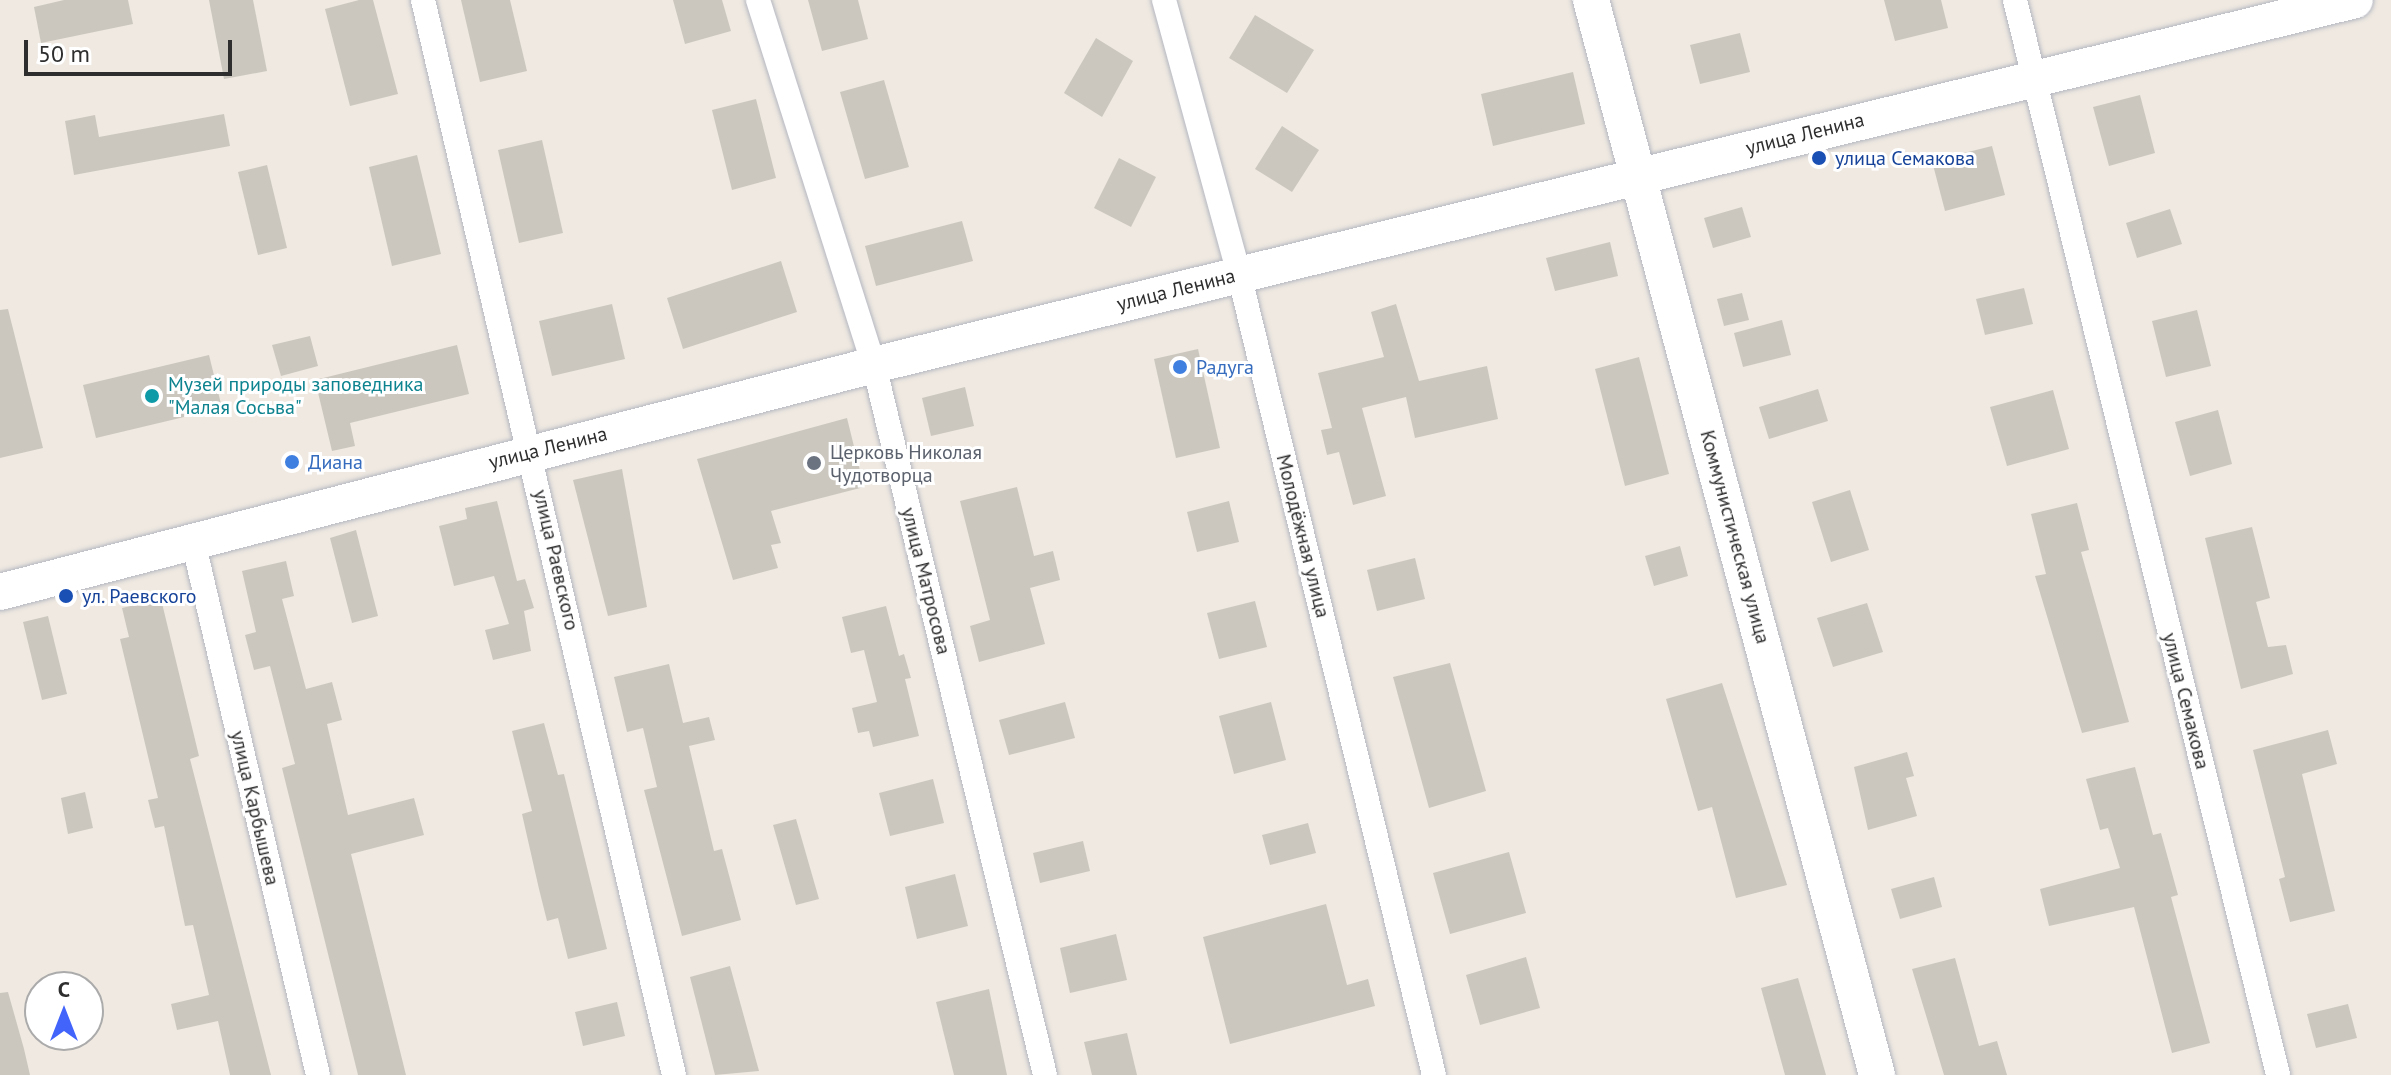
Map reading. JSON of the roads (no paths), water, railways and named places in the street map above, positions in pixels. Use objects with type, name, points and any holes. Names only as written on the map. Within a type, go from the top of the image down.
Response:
[{"type":"main road","name":"Коммунистическая улица","points":[[1591,0],[1877,1075]]},
{"type":"main road","name":"улица Ленина","points":[[0,592],[874,365],[2355,0]]},
{"type":"street","name":"улица Раевского","points":[[423,0],[674,1075]]},
{"type":"street","name":"улица Матросова","points":[[758,0],[874,365],[1045,1075]]},
{"type":"street","name":"Молодёжная улица","points":[[1164,0],[1239,274],[1434,1075]]},
{"type":"street","name":"улица Семакова","points":[[2015,0],[2278,1075]]},
{"type":"street","name":"улица Карбышева","points":[[193,541],[318,1075]]},
{"type":"place","name":"улица Семакова","points":[[1819,158]]},
{"type":"place","name":"Радуга","points":[[1180,367]]},
{"type":"place","name":"Музей природы заповедника \"Малая Сосьва\"","points":[[152,396]]},
{"type":"place","name":"Диана","points":[[292,462]]},
{"type":"place","name":"Церковь Николая Чудотворца","points":[[814,463]]},
{"type":"place","name":"ул. Раевского","points":[[66,596]]}]
